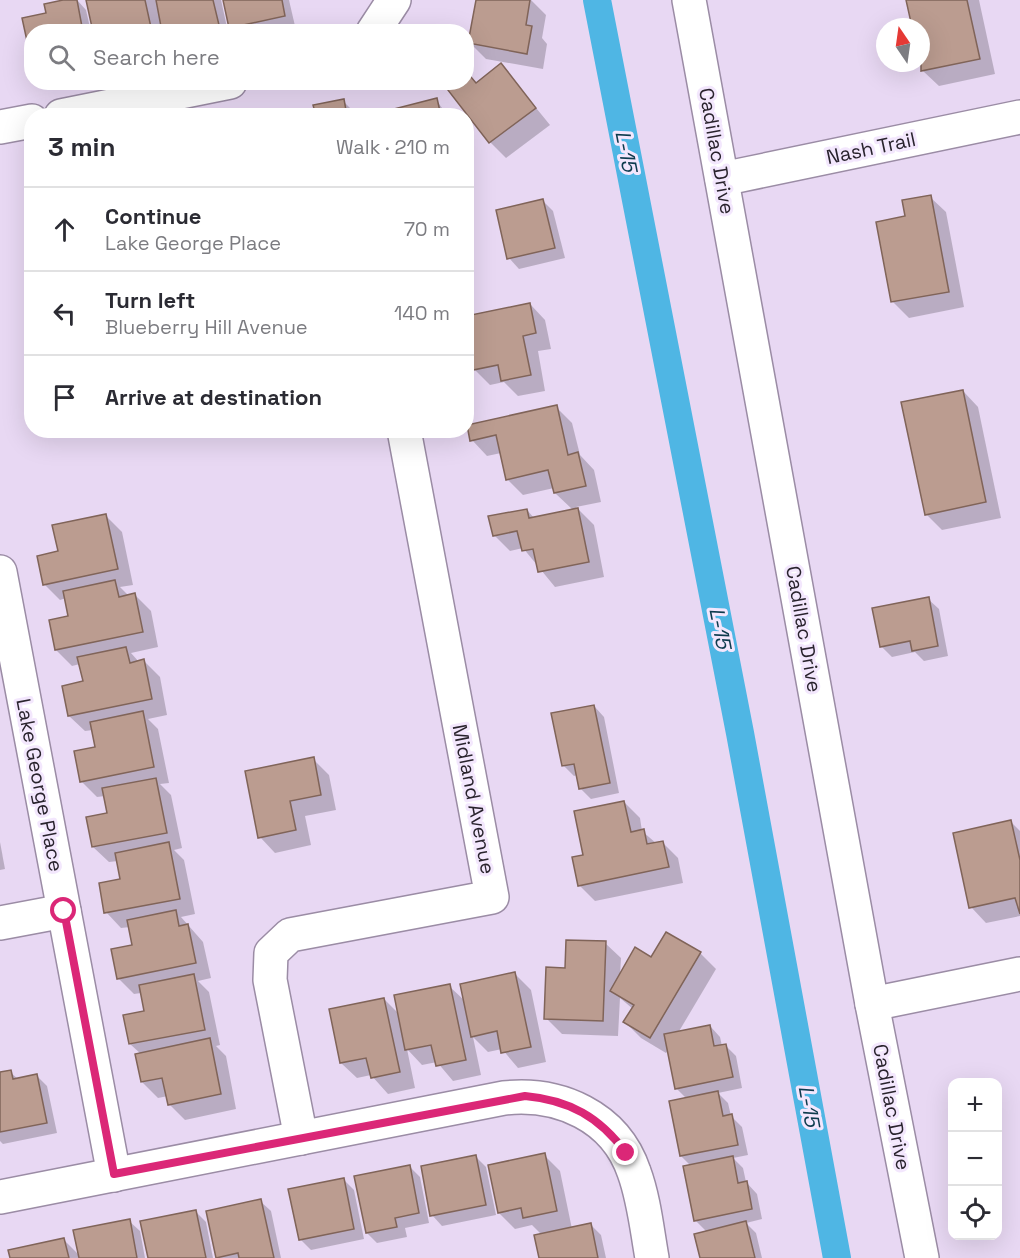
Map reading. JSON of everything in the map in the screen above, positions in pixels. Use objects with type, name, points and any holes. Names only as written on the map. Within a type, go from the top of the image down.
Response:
[{"type":"street","points":[[378,24],[394,0]]},
{"type":"street","name":"Cadillac Drive","points":[[689,0],[872,1004],[922,1258]]},
{"type":"street","points":[[101,108],[190,90]]},
{"type":"street","name":"Nash Trail","points":[[722,179],[1020,117]]},
{"type":"street","points":[[0,127],[24,122]]},
{"type":"street","name":"Midland Avenue","points":[[301,1138],[270,980],[272,953],[290,934],[492,897],[406,438]]},
{"type":"street","name":"Lake George Place","points":[[0,572],[8,656],[64,911],[114,1174]]},
{"type":"street","points":[[0,923],[64,911]]},
{"type":"street","points":[[872,1004],[1020,974]]},
{"type":"street","points":[[0,1197],[504,1098],[525,1096],[565,1103],[599,1122],[626,1153],[639,1190],[652,1258]]},
{"type":"building","points":[[77,0],[82,24],[24,24],[24,27],[22,18],[46,13],[44,4]]},
{"type":"building","points":[[86,0],[145,0],[150,24],[91,24]]},
{"type":"building","points":[[156,0],[213,0],[219,24],[160,24]]},
{"type":"building","points":[[223,0],[282,0],[285,16],[248,24],[228,24]]},
{"type":"building","points":[[476,0],[530,0],[526,25],[532,26],[527,54],[474,44],[474,24],[472,24]]},
{"type":"building","points":[[906,0],[967,0],[980,59],[930,69],[930,18],[910,18]]},
{"type":"building","points":[[501,63],[536,108],[489,143],[474,124],[474,108],[462,108],[448,90],[474,90],[474,81],[476,83]]},
{"type":"building","points":[[437,98],[439,108],[398,108]]},
{"type":"building","points":[[344,99],[346,108],[314,108],[313,105]]},
{"type":"building","points":[[931,195],[949,292],[891,302],[876,222],[905,216],[902,200]]},
{"type":"building","points":[[543,199],[555,248],[507,259],[496,210]]},
{"type":"building","points":[[530,303],[536,333],[523,336],[531,375],[501,381],[498,365],[474,370],[474,314]]},
{"type":"building","points":[[963,390],[986,502],[925,515],[901,402]]},
{"type":"building","points":[[557,405],[568,455],[578,452],[586,486],[554,493],[548,470],[506,480],[496,435],[470,441],[469,438],[474,438],[474,423]]},
{"type":"building","points":[[578,508],[589,562],[538,572],[533,549],[522,551],[517,531],[493,536],[488,516],[527,509],[529,518]]},
{"type":"building","points":[[106,514],[118,569],[43,585],[37,556],[58,551],[52,525]]},
{"type":"building","points":[[115,580],[119,597],[135,593],[143,632],[55,650],[49,620],[68,616],[63,591]]},
{"type":"building","points":[[929,597],[938,646],[912,651],[910,641],[880,647],[872,608]]},
{"type":"building","points":[[126,647],[130,663],[144,659],[152,699],[68,716],[62,686],[83,681],[77,657]]},
{"type":"building","points":[[594,705],[610,783],[579,789],[574,764],[562,766],[551,713]]},
{"type":"building","points":[[143,711],[154,767],[80,782],[74,751],[95,747],[90,722]]},
{"type":"building","points":[[314,757],[321,795],[290,801],[296,830],[258,838],[245,771]]},
{"type":"building","points":[[156,778],[167,833],[92,847],[86,817],[107,813],[102,788]]},
{"type":"building","points":[[624,801],[631,832],[644,829],[647,844],[663,841],[669,867],[578,886],[572,857],[583,855],[574,811]]},
{"type":"building","points":[[1011,820],[1020,860],[1020,914],[1015,898],[969,908],[953,833]]},
{"type":"building","points":[[169,842],[180,899],[104,913],[99,883],[120,879],[115,853]]},
{"type":"building","points":[[176,910],[179,926],[188,924],[196,963],[117,979],[111,949],[132,945],[127,920]]},
{"type":"building","points":[[666,932],[701,952],[650,1038],[623,1022],[634,1005],[610,991],[635,947],[651,957]]},
{"type":"building","points":[[566,940],[606,941],[603,1021],[544,1019],[546,967],[565,968]]},
{"type":"building","points":[[515,972],[531,1047],[501,1053],[497,1031],[471,1037],[460,984]]},
{"type":"building","points":[[194,974],[205,1030],[129,1044],[123,1015],[144,1011],[139,985]]},
{"type":"building","points":[[450,984],[466,1060],[436,1066],[431,1045],[405,1050],[394,995]]},
{"type":"building","points":[[384,998],[400,1072],[371,1078],[366,1058],[340,1063],[329,1009]]},
{"type":"building","points":[[710,1025],[714,1046],[726,1044],[733,1077],[675,1089],[664,1034]]},
{"type":"building","points":[[210,1038],[221,1094],[168,1105],[162,1078],[141,1082],[135,1054]]},
{"type":"building","points":[[11,1070],[13,1079],[37,1074],[47,1123],[0,1132],[0,1072]]},
{"type":"building","points":[[718,1091],[723,1116],[732,1114],[738,1145],[680,1156],[669,1101]]},
{"type":"building","points":[[545,1153],[557,1211],[523,1218],[521,1208],[498,1213],[488,1165]]},
{"type":"building","points":[[476,1155],[486,1205],[430,1216],[421,1166]]},
{"type":"building","points":[[733,1156],[738,1183],[747,1181],[752,1209],[694,1221],[683,1166]]},
{"type":"building","points":[[410,1165],[419,1213],[395,1218],[397,1227],[366,1233],[354,1176]]},
{"type":"building","points":[[344,1178],[354,1229],[299,1240],[288,1189]]},
{"type":"building","points":[[261,1199],[274,1258],[239,1258],[238,1253],[216,1258],[206,1211]]},
{"type":"building","points":[[196,1210],[206,1258],[148,1258],[140,1221]]},
{"type":"building","points":[[130,1219],[137,1258],[79,1258],[73,1230]]},
{"type":"building","points":[[746,1221],[755,1258],[700,1258],[694,1234]]},
{"type":"building","points":[[591,1223],[598,1258],[539,1258],[534,1235]]},
{"type":"building","points":[[64,1238],[69,1258],[10,1258],[8,1250]]},
{"type":"waterway","name":"L-15","points":[[597,0],[740,733],[837,1258]]},
{"type":"route","points":[[64,911],[114,1174],[504,1098],[525,1096],[565,1103],[583,1111],[599,1122],[626,1153]]}]
